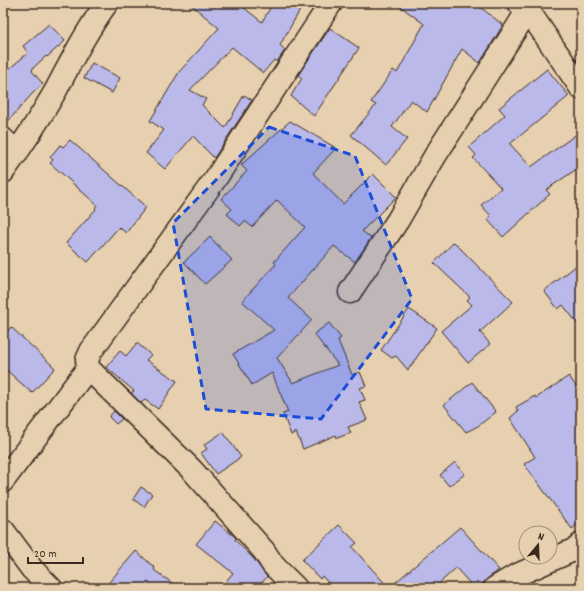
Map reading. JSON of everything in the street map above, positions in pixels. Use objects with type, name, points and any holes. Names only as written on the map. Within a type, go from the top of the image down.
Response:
[{"type":"street","points":[[3,172],[10,146],[55,92],[93,22],[107,3]]},
{"type":"street","points":[[296,588],[273,565],[264,551],[192,470],[88,368],[87,360],[91,351],[216,178],[332,3]]},
{"type":"street","points":[[350,292],[398,220],[524,6],[581,88]]},
{"type":"street","points":[[3,481],[88,368]]},
{"type":"street","points":[[3,530],[32,569],[51,588]]},
{"type":"street","points":[[495,588],[515,576],[578,548],[581,544]]},
{"type":"highlighted area","points":[[269,127],[355,156],[412,299],[321,419],[206,409],[173,223]]},
{"type":"building","points":[[189,3],[238,3],[262,22],[273,3],[304,3],[280,45],[285,50],[277,62],[274,60],[263,73],[232,47],[190,90],[206,99],[202,105],[225,128],[244,95],[252,100],[214,158],[193,136],[165,169],[146,153],[164,130],[150,121],[179,72],[219,28]]},
{"type":"building","points":[[396,3],[475,3],[503,25],[480,63],[462,49],[427,112],[411,100],[392,127],[407,139],[386,165],[351,135],[376,105],[371,102],[393,70],[397,73],[424,24]]},
{"type":"building","points":[[49,24],[65,41],[33,68],[32,71],[43,84],[32,94],[3,127],[3,74],[28,53],[23,46]]},
{"type":"building","points":[[330,28],[359,48],[314,116],[291,96],[302,78],[298,75]]},
{"type":"building","points":[[92,63],[120,78],[112,93],[84,78]]},
{"type":"building","points":[[547,69],[569,96],[510,144],[531,167],[581,131],[581,166],[546,190],[550,194],[503,237],[487,219],[491,216],[481,205],[501,188],[473,158],[476,155],[469,147],[505,115],[499,108]]},
{"type":"building","points":[[290,121],[336,148],[313,173],[343,204],[373,174],[396,197],[362,231],[371,238],[355,262],[334,246],[288,298],[312,320],[277,358],[293,383],[338,365],[314,334],[329,323],[341,338],[338,340],[352,375],[360,372],[366,386],[360,388],[365,400],[359,402],[367,420],[348,427],[351,433],[337,438],[336,435],[303,449],[296,432],[291,435],[283,414],[288,412],[272,373],[252,385],[233,354],[274,330],[242,301],[276,264],[274,262],[305,227],[277,200],[252,227],[245,221],[240,226],[227,214],[232,209],[221,199],[247,171],[241,165]]},
{"type":"building","points":[[70,140],[146,207],[126,233],[119,227],[88,262],[66,243],[96,209],[95,208],[97,205],[50,163],[53,160],[50,157],[60,145],[63,147]]},
{"type":"building","points":[[210,237],[232,260],[205,284],[184,262]]},
{"type":"building","points":[[454,242],[513,302],[480,332],[490,344],[468,363],[441,331],[472,305],[467,300],[470,297],[434,263]]},
{"type":"building","points":[[581,262],[581,328],[563,305],[558,309],[544,291]]},
{"type":"building","points":[[409,309],[437,328],[408,370],[396,356],[392,358],[381,350]]},
{"type":"building","points":[[11,327],[55,368],[32,393],[3,367],[3,336]]},
{"type":"building","points":[[137,343],[151,355],[146,360],[177,381],[158,409],[145,400],[141,403],[131,393],[134,391],[106,367],[120,351],[126,356]]},
{"type":"building","points":[[569,376],[581,394],[581,521],[572,529],[524,464],[535,457],[510,418],[518,411],[516,407],[535,396],[536,398]]},
{"type":"building","points":[[472,382],[496,412],[478,426],[466,432],[444,405]]},
{"type":"building","points":[[114,411],[122,419],[116,424],[109,417]]},
{"type":"building","points":[[223,432],[241,457],[216,474],[201,453],[207,449],[204,445]]},
{"type":"building","points":[[455,462],[465,474],[449,486],[440,475]]},
{"type":"building","points":[[141,487],[152,494],[144,507],[133,499]]},
{"type":"building","points":[[215,521],[236,538],[235,540],[254,559],[267,577],[257,588],[234,588],[226,581],[233,573],[196,544]]},
{"type":"building","points":[[339,525],[357,543],[352,547],[389,588],[333,588],[322,576],[320,579],[302,560]]},
{"type":"building","points":[[460,527],[499,570],[488,578],[479,588],[474,588],[456,568],[434,588],[389,588]]},
{"type":"building","points":[[136,551],[155,568],[154,570],[179,588],[104,588]]}]
